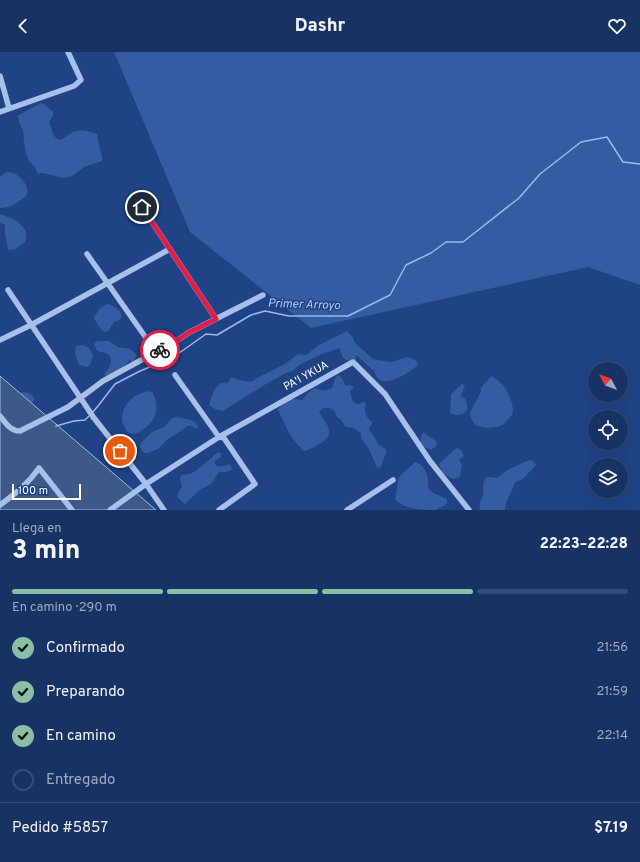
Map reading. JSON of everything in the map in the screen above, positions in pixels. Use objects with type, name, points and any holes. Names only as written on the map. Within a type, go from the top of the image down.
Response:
[{"type":"street","points":[[0,112],[74,86],[81,80],[68,52]]},
{"type":"street","points":[[0,76],[9,108]]},
{"type":"street","points":[[142,207],[216,319]]},
{"type":"street","points":[[0,340],[31,325],[170,249]]},
{"type":"street","points":[[87,254],[156,352]]},
{"type":"street","points":[[8,290],[91,414],[146,484],[164,510]]},
{"type":"street","points":[[0,416],[9,428],[15,431],[20,431],[68,407],[103,381],[188,333],[263,295]]},
{"type":"street","name":"PA'I YKUA","points":[[110,510],[146,484],[219,437],[353,362],[384,394],[430,461],[469,510]]},
{"type":"street","points":[[175,374],[219,437],[224,438],[255,484],[219,510]]},
{"type":"street","points":[[0,505],[32,478],[39,468],[72,510]]},
{"type":"street","points":[[347,510],[393,480]]},
{"type":"shaded area","points":[[114,52],[640,52],[640,285],[588,267],[311,328],[190,232]]},
{"type":"shaded area","points":[[41,103],[53,112],[53,116],[49,122],[56,138],[61,140],[75,132],[82,130],[97,134],[102,161],[84,167],[72,176],[64,178],[42,173],[38,174],[35,167],[29,161],[26,153],[23,130],[17,116]]},
{"type":"shaded area","points":[[6,172],[10,172],[22,179],[27,187],[27,195],[11,206],[0,208],[0,177]]},
{"type":"shaded area","points":[[0,214],[18,222],[26,231],[25,242],[16,249],[8,250],[5,224],[0,223]]},
{"type":"shaded area","points":[[107,304],[118,309],[121,318],[114,322],[108,331],[104,332],[97,324],[94,317],[100,308]]},
{"type":"shaded area","points":[[347,331],[352,336],[355,343],[373,359],[392,362],[407,357],[417,361],[418,365],[395,379],[382,381],[378,378],[375,372],[356,355],[356,360],[349,361],[344,359],[340,348],[322,354],[299,365],[293,371],[286,373],[266,384],[223,411],[217,410],[209,405],[215,389],[220,384],[228,383],[231,377],[248,382],[254,380],[285,364],[298,354],[306,355],[319,345]]},
{"type":"shaded area","points":[[97,341],[109,341],[118,347],[130,349],[136,354],[135,358],[131,362],[130,359],[123,367],[107,377],[104,374],[109,367],[111,359],[106,353],[97,351],[94,344]]},
{"type":"shaded area","points":[[83,345],[88,347],[93,354],[91,363],[87,367],[79,365],[75,354],[76,346]]},
{"type":"shaded area","points":[[338,375],[341,377],[346,386],[353,386],[350,391],[352,399],[355,403],[359,404],[366,402],[366,414],[373,422],[369,429],[379,445],[386,449],[381,467],[377,468],[369,449],[362,440],[361,433],[353,428],[346,427],[331,409],[325,408],[319,412],[328,426],[329,434],[327,438],[318,445],[304,451],[291,436],[280,415],[278,409],[290,398],[302,400],[314,388],[326,391],[331,389],[335,378]]},
{"type":"shaded area","points":[[0,376],[156,510],[0,510]]},
{"type":"shaded area","points":[[491,376],[498,380],[506,389],[512,403],[513,411],[512,415],[504,424],[497,427],[485,428],[474,424],[470,414],[481,392],[481,388]]},
{"type":"shaded area","points":[[462,384],[465,386],[461,397],[465,398],[467,408],[464,413],[456,415],[450,413],[451,394]]},
{"type":"shaded area","points":[[148,391],[152,392],[155,398],[156,414],[150,423],[140,432],[131,434],[125,429],[122,422],[124,409],[128,402],[134,397]]},
{"type":"shaded area","points":[[22,392],[30,394],[35,400],[29,404],[16,401]]},
{"type":"shaded area","points":[[175,417],[195,422],[198,429],[187,426],[168,439],[158,449],[144,453],[140,447],[140,444],[152,432],[164,427],[171,419]]},
{"type":"shaded area","points":[[424,432],[437,442],[435,447],[431,450],[424,447],[421,442],[421,436]]},
{"type":"shaded area","points":[[457,448],[461,450],[464,456],[459,460],[462,465],[460,477],[453,479],[444,474],[439,464]]},
{"type":"shaded area","points":[[218,452],[221,453],[221,457],[215,461],[215,464],[220,466],[229,464],[232,467],[231,470],[227,472],[219,472],[211,484],[201,489],[185,504],[177,497],[182,486],[180,479],[181,475],[190,474],[197,470]]},
{"type":"shaded area","points":[[530,460],[536,465],[523,479],[516,482],[506,503],[505,510],[480,510],[479,506],[483,494],[483,484],[485,478],[497,478],[506,471]]},
{"type":"shaded area","points":[[415,462],[422,466],[426,471],[430,491],[447,499],[447,503],[437,510],[408,507],[399,503],[395,499],[399,477]]},
{"type":"waterway","name":"Primer Arroyo","points":[[92,413],[115,384],[168,359],[206,334],[217,335],[251,315],[265,311],[289,316],[348,316],[390,295],[406,265],[431,253],[446,242],[463,242],[519,198],[540,174],[581,142],[607,137],[623,162],[640,164]]},
{"type":"waterway","name":"Primer Arroyo","points":[[56,426],[74,421],[85,420],[90,415]]},
{"type":"way so far","points":[[120,451],[92,417],[80,398],[103,381],[160,350]]},
{"type":"route","points":[[142,207],[216,319],[188,333],[160,350]]}]
